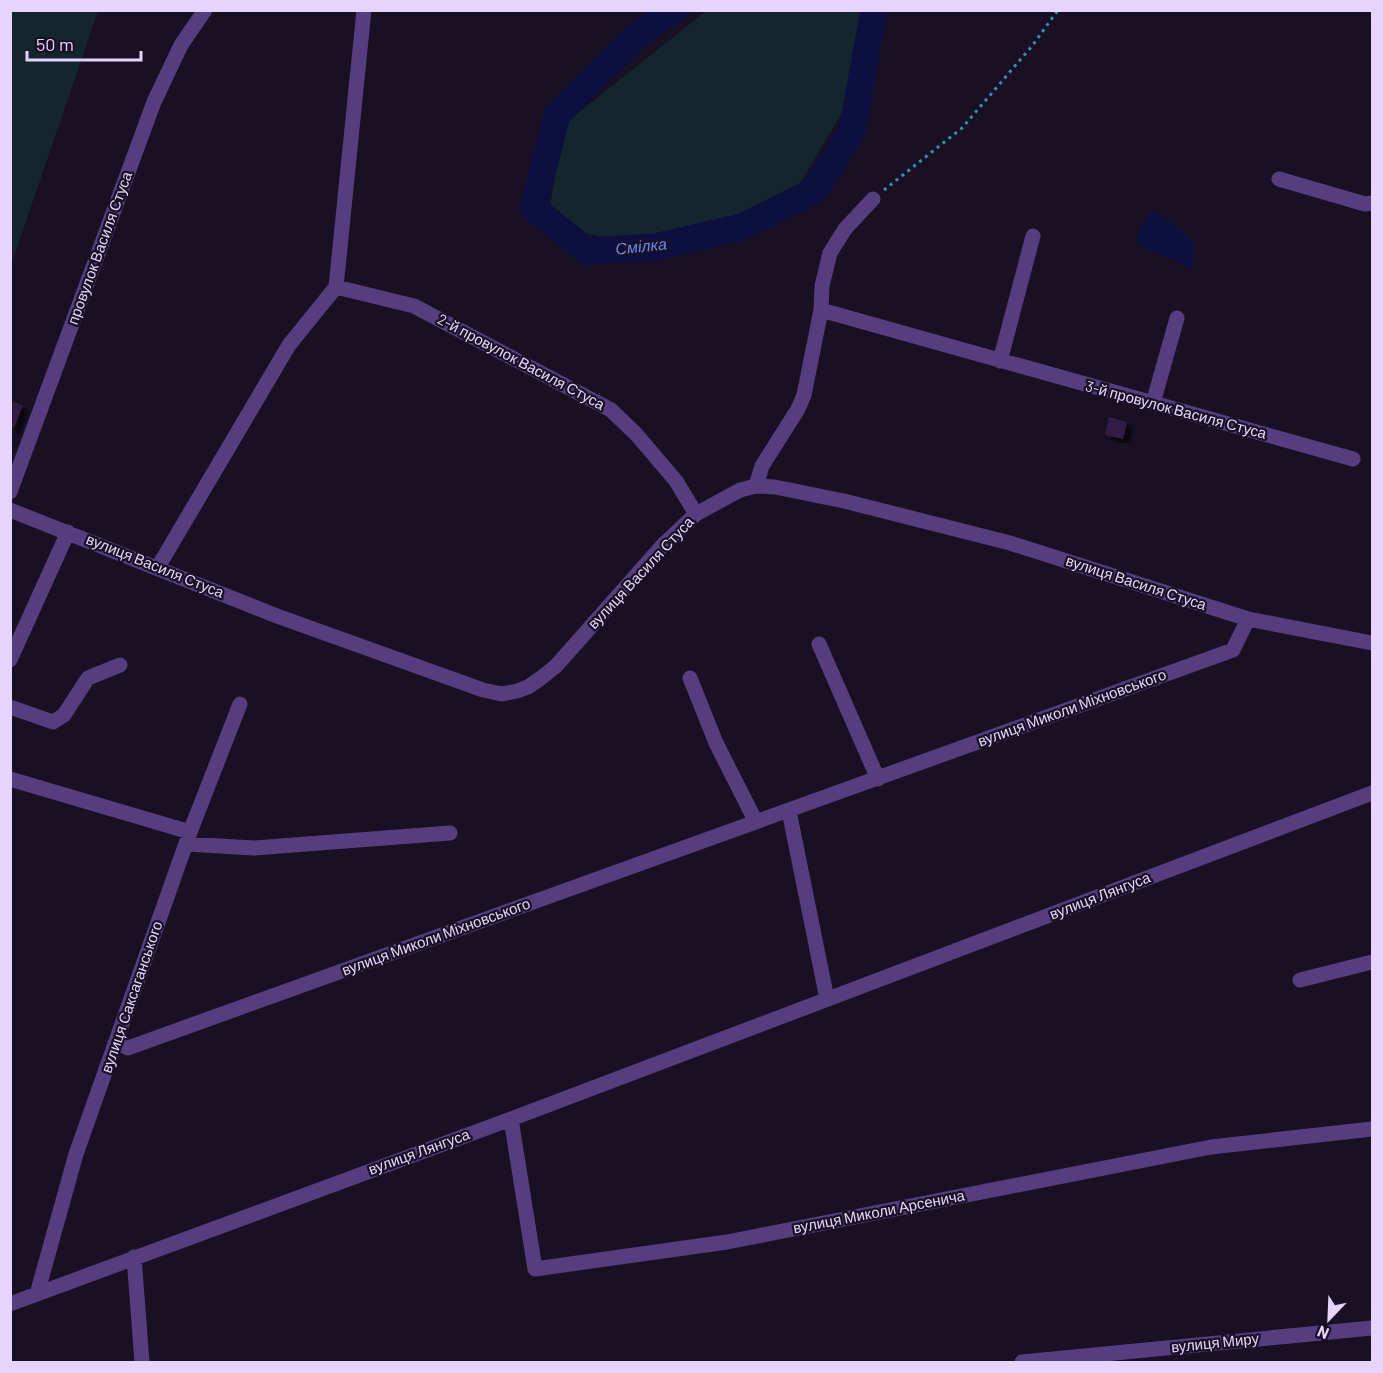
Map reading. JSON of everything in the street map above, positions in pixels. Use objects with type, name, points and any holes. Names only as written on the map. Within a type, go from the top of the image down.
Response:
[{"type":"street","name":"провулок Василя Стуса","points":[[10,492],[154,102],[181,45],[205,10]]},
{"type":"street","points":[[158,567],[289,345],[336,287],[364,10]]},
{"type":"street","points":[[1279,179],[1365,204],[1372,203]]},
{"type":"street","points":[[756,486],[762,466],[798,409],[804,395],[821,310],[822,286],[830,253],[845,229],[873,199]]},
{"type":"street","points":[[999,361],[1033,236]]},
{"type":"street","name":"2-й провулок Василя Стуса","points":[[336,287],[414,306],[611,410],[636,434],[676,481],[696,514]]},
{"type":"street","name":"3-й провулок Василя Стуса","points":[[821,310],[1353,459]]},
{"type":"street","points":[[1154,403],[1177,318]]},
{"type":"street","name":"вулиця Василя Стуса","points":[[10,510],[299,624],[483,690],[502,694],[528,687],[556,666],[663,545],[696,514],[740,490],[756,486],[776,487],[844,501],[1010,543],[1248,618],[1372,643]]},
{"type":"street","points":[[10,660],[68,532]]},
{"type":"street","name":"вулиця Миколи Міхновського","points":[[117,1043],[128,1048],[1233,650],[1248,618]]},
{"type":"street","points":[[819,644],[878,779]]},
{"type":"street","points":[[10,707],[53,722],[64,715],[88,678],[120,665]]},
{"type":"street","points":[[690,678],[717,743],[756,822]]},
{"type":"street","name":"вулиця Саксаганського","points":[[37,1294],[76,1154],[188,838],[240,704]]},
{"type":"street","points":[[10,778],[188,838],[254,848],[450,833]]},
{"type":"street","name":"вулиця Лянгуса","points":[[10,1304],[511,1119],[1372,793]]},
{"type":"street","points":[[789,811],[827,999]]},
{"type":"street","points":[[1300,980],[1372,962]]},
{"type":"street","name":"вулиця Миколи Арсенича","points":[[511,1119],[535,1269],[727,1242],[1211,1147],[1372,1129]]},
{"type":"street","points":[[134,1257],[142,1362]]},
{"type":"street","name":"вулиця Миру","points":[[1022,1362],[1372,1328]]},
{"type":"path","points":[[873,199],[962,128],[1032,46],[1058,10]]},
{"type":"shaded area","points":[[10,11],[98,11],[11,265]]},
{"type":"shaded area","points":[[706,11],[872,11],[861,81],[787,205],[666,249],[547,226],[563,125]]},
{"type":"shaded area","points":[[1151,212],[1156,212],[1180,229],[1195,244],[1191,270],[1137,243],[1141,226]]},
{"type":"building","points":[[10,401],[23,405],[14,428],[10,427]]},
{"type":"building","points":[[1109,417],[1127,422],[1123,439],[1105,435]]},
{"type":"waterway","name":"Смілка","points":[[674,10],[640,33],[557,115],[533,208],[587,251],[655,247],[742,227],[814,191],[852,132],[874,10]]}]
